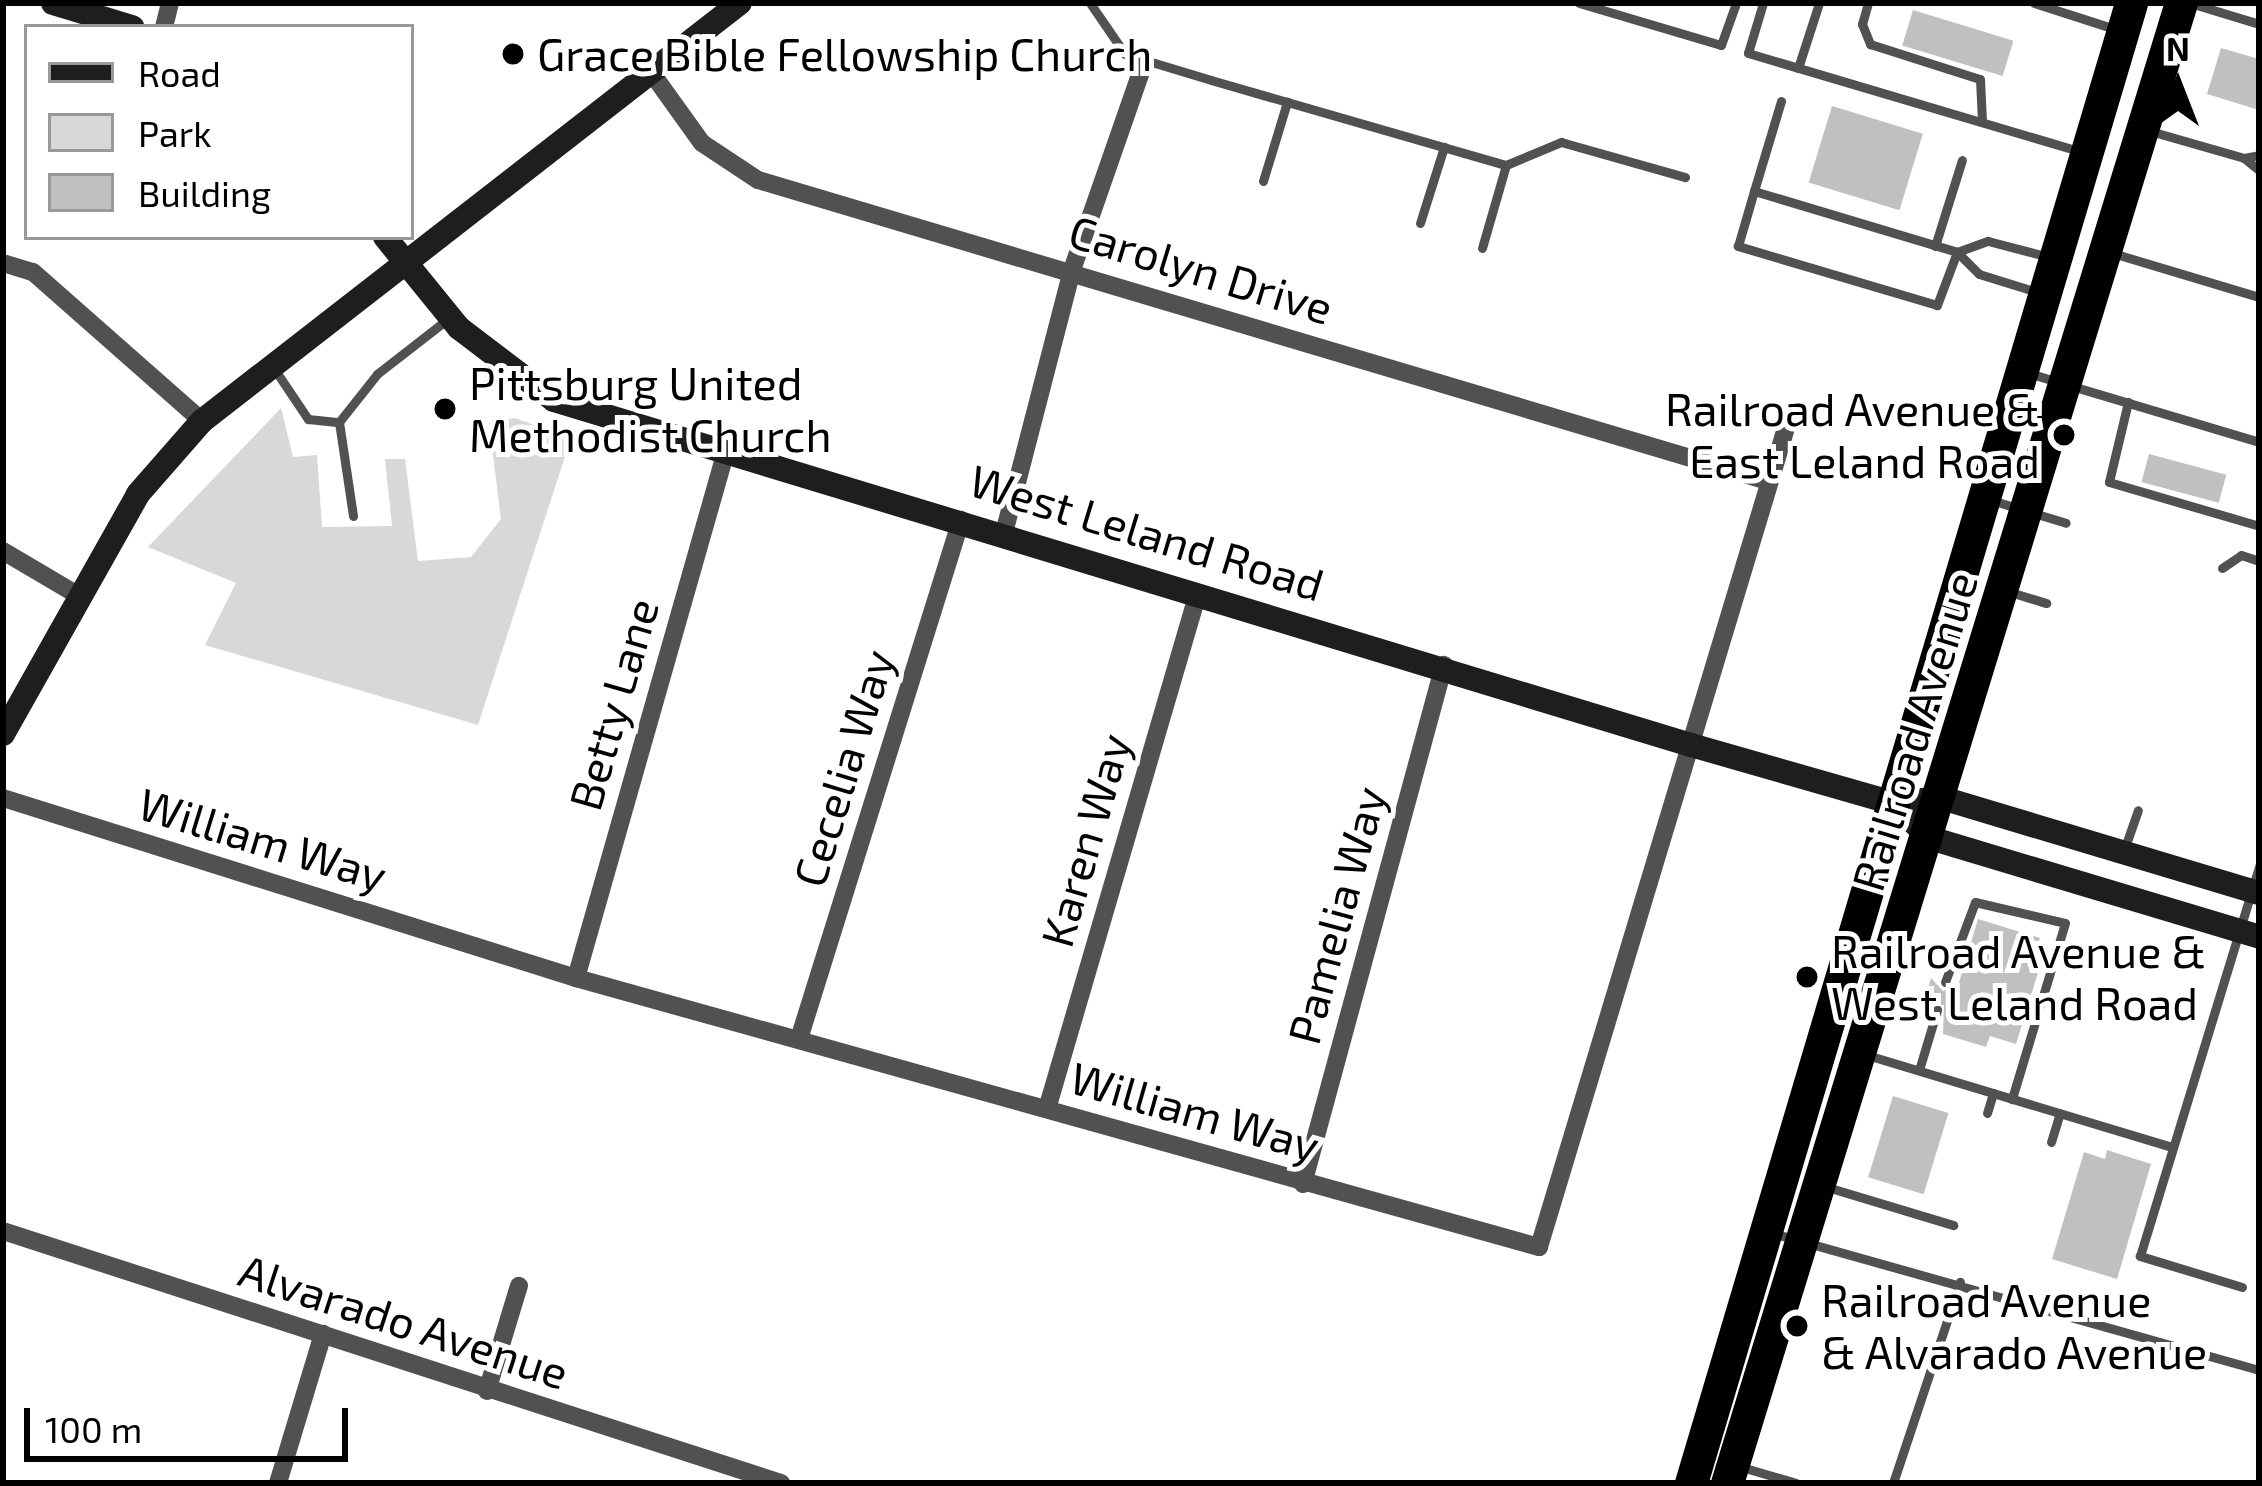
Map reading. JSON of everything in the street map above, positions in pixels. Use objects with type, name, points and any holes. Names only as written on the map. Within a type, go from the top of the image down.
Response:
[{"type":"highway","name":"Railroad Avenue","points":[[1691,1482],[1782,1236],[1816,1183],[1930,838],[2180,3]]},
{"type":"highway","name":"Railroad Avenue","points":[[1730,1474],[1782,1236],[1893,803],[2127,17]]},
{"type":"main road","points":[[53,3],[122,24]]},
{"type":"main road","points":[[3,734],[76,595],[138,494],[202,421],[740,3]]},
{"type":"main road","name":"West Leland Road","points":[[387,240],[450,317],[554,400],[1444,665],[1690,746],[1893,803],[1942,798]]},
{"type":"main road","points":[[1942,798],[2123,852],[2256,884]]},
{"type":"main road","points":[[1893,803],[1930,838],[2248,934]]},
{"type":"street","points":[[1004,533],[1072,270],[1145,60]]},
{"type":"street","name":"Carolyn Drive","points":[[651,72],[702,143],[758,180],[1768,481]]},
{"type":"street","points":[[3,263],[33,272],[202,421]]},
{"type":"street","name":"William Way","points":[[3,798],[576,978],[1539,1247],[1788,421]]},
{"type":"street","name":"Betty Lane","points":[[576,978],[726,451]]},
{"type":"street","name":"Cecelia Way","points":[[800,1039],[961,520]]},
{"type":"street","points":[[3,551],[76,595]]},
{"type":"street","name":"Karen Way","points":[[1047,1109],[1198,593]]},
{"type":"street","name":"Pamelia Way","points":[[1303,1184],[1444,665]]},
{"type":"street","name":"Alvarado Avenue","points":[[3,1232],[781,1483]]},
{"type":"street","points":[[487,1391],[519,1286]]},
{"type":"street","points":[[278,1483],[323,1334]]},
{"type":"lane","points":[[1090,3],[1125,54],[1287,102],[1506,164],[1561,142],[1685,177]]},
{"type":"lane","points":[[1579,3],[1721,45],[1736,3]]},
{"type":"lane","points":[[1763,3],[1748,53],[2087,154]]},
{"type":"lane","points":[[1798,68],[1819,3]]},
{"type":"lane","points":[[1868,3],[1862,24],[1870,44],[1981,79],[1982,122]]},
{"type":"lane","points":[[2035,3],[2127,17]]},
{"type":"lane","points":[[2190,3],[2259,24]]},
{"type":"lane","points":[[2231,15],[2236,3]]},
{"type":"lane","points":[[1781,101],[1738,246],[1937,305],[1957,252],[1988,241],[2056,259]]},
{"type":"lane","points":[[1263,182],[1287,102]]},
{"type":"lane","points":[[2098,117],[2244,158],[2259,170]]},
{"type":"lane","points":[[1420,223],[1444,147]]},
{"type":"lane","points":[[2244,158],[2259,154]]},
{"type":"lane","points":[[1935,246],[1962,160]]},
{"type":"lane","points":[[1482,248],[1506,164]]},
{"type":"lane","points":[[1754,191],[1957,252],[1979,274],[2046,295]]},
{"type":"lane","points":[[2107,251],[2259,297]]},
{"type":"lane","points":[[353,516],[339,422],[377,374],[450,317]]},
{"type":"lane","points":[[274,367],[308,419],[339,422]]},
{"type":"lane","points":[[2023,372],[2259,442]]},
{"type":"lane","points":[[2128,401],[2106,472],[2109,482],[2259,526]]},
{"type":"lane","points":[[1986,499],[2066,523]]},
{"type":"lane","points":[[2222,568],[2241,555],[2259,561]]},
{"type":"lane","points":[[2005,590],[2046,603]]},
{"type":"lane","points":[[2123,852],[2138,810]]},
{"type":"lane","points":[[2242,1287],[2140,1256],[2171,1147],[2248,934],[2256,884]]},
{"type":"lane","points":[[1945,982],[1976,902],[2065,923],[2012,1099]]},
{"type":"lane","points":[[1919,1070],[1936,1010]]},
{"type":"lane","points":[[1856,1052],[2171,1147]]},
{"type":"lane","points":[[1987,1113],[1993,1093]]},
{"type":"lane","points":[[2051,1142],[2060,1113]]},
{"type":"lane","points":[[1816,1183],[1953,1225]]},
{"type":"lane","points":[[1782,1236],[1960,1282],[2259,1370]]},
{"type":"lane","points":[[1893,1483],[1960,1282]]},
{"type":"lane","points":[[1730,1474],[1796,1483]]},
{"type":"green space","points":[[281,408],[293,457],[317,455],[322,527],[392,526],[385,459],[405,459],[418,561],[471,557],[501,519],[489,423],[515,418],[571,438],[478,725],[205,645],[236,583],[148,547]]},
{"type":"building","points":[[1913,10],[2013,41],[2003,76],[1902,45]]},
{"type":"building","points":[[2221,48],[2259,59],[2259,110],[2207,94]]},
{"type":"building","points":[[1832,106],[1923,134],[1899,210],[1809,183]]},
{"type":"building","points":[[2149,454],[2226,475],[2219,503],[2141,482]]},
{"type":"building","points":[[1978,919],[2040,938],[2032,961],[2041,963],[2016,1044],[1990,1036],[1986,1047],[1943,1034],[1944,1005],[1923,1006],[1931,978],[1943,991],[1958,986]]},
{"type":"building","points":[[1893,1096],[1948,1113],[1924,1194],[1868,1177]]},
{"type":"building","points":[[2107,1150],[2151,1164],[2117,1279],[2052,1259],[2084,1152],[2105,1159]]},
{"type":"place","name":"Grace Bible Fellowship Church","points":[[513,54]]},
{"type":"place","name":"Pittsburg United Methodist Church","points":[[445,409]]},
{"type":"place","name":"Railroad Avenue & East Leland Road","points":[[2064,435]]},
{"type":"place","name":"Railroad Avenue & West Leland Road","points":[[1807,977]]},
{"type":"place","name":"Railroad Avenue & Alvarado Avenue","points":[[1797,1326]]}]
